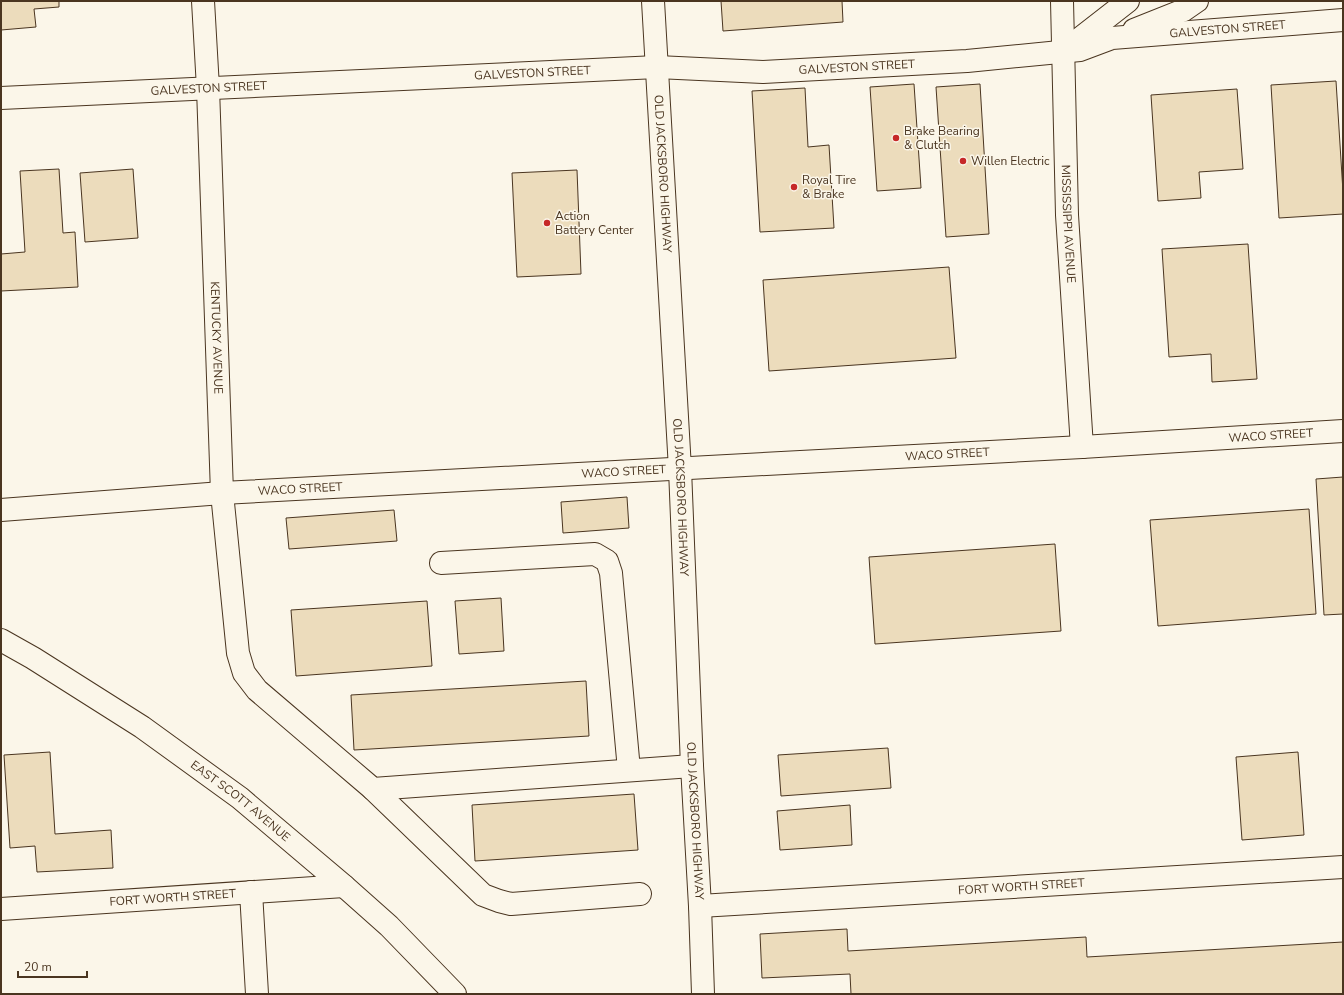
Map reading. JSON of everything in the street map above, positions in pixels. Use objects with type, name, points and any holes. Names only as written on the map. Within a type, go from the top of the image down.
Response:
[{"type":"street","name":"KENTUCKY AVENUE","points":[[203,1],[208,88],[222,493],[238,653],[244,673],[257,690],[372,789]]},
{"type":"street","name":"OLD JACKSBORO HIGHWAY","points":[[653,1],[680,469],[692,766],[700,906],[702,991]]},
{"type":"street","name":"MISSISSIPPI AVENUE","points":[[1062,1],[1067,215],[1082,447]]},
{"type":"street","points":[[1064,51],[1128,1]]},
{"type":"street","name":"GALVESTON STREET","points":[[1,98],[657,66],[763,72],[967,61],[1080,50],[1184,10],[1197,1]]},
{"type":"street","name":"GALVESTON STREET","points":[[1112,38],[1343,20]]},
{"type":"street","name":"WACO STREET","points":[[1,510],[222,493],[1082,447],[1343,431]]},
{"type":"street","points":[[441,563],[595,554],[607,561],[611,573],[629,770]]},
{"type":"street","name":"EAST SCOTT AVENUE","points":[[1,640],[33,658],[142,727],[240,798],[389,926],[455,994]]},
{"type":"street","points":[[372,789],[692,766]]},
{"type":"street","points":[[372,789],[483,895],[511,904],[640,894]]},
{"type":"street","name":"FORT WORTH STREET","points":[[700,906],[1343,867]]},
{"type":"street","name":"FORT WORTH STREET","points":[[1,909],[344,886]]},
{"type":"street","points":[[250,892],[257,994]]},
{"type":"building","points":[[1,1],[59,1],[59,7],[34,9],[36,27],[1,30]]},
{"type":"building","points":[[721,1],[842,1],[843,22],[723,31]]},
{"type":"building","points":[[1336,81],[1343,214],[1279,218],[1271,85]]},
{"type":"building","name":"Brake Bearing & Clutch","points":[[914,84],[921,188],[877,191],[870,87]]},
{"type":"building","name":"Willen Electric","points":[[980,84],[989,234],[946,237],[936,87]]},
{"type":"building","name":"Royal Tire & Brake","points":[[805,88],[808,147],[829,145],[834,228],[760,232],[752,91]]},
{"type":"building","points":[[1237,89],[1243,169],[1199,172],[1201,198],[1158,201],[1151,95]]},
{"type":"building","points":[[59,169],[63,233],[75,232],[78,287],[1,291],[1,254],[25,252],[20,171]]},
{"type":"building","points":[[133,169],[138,238],[85,242],[80,173]]},
{"type":"building","name":"Action Battery Center","points":[[577,170],[581,274],[517,277],[512,173]]},
{"type":"building","points":[[1248,244],[1257,379],[1212,382],[1211,354],[1169,357],[1162,249]]},
{"type":"building","points":[[949,267],[956,358],[769,371],[763,280]]},
{"type":"building","points":[[1343,477],[1343,614],[1324,615],[1316,479]]},
{"type":"building","points":[[627,497],[629,528],[563,533],[561,502]]},
{"type":"building","points":[[1309,509],[1316,614],[1158,626],[1150,520]]},
{"type":"building","points":[[394,510],[397,541],[289,549],[286,518]]},
{"type":"building","points":[[1055,544],[1061,631],[875,644],[869,557]]},
{"type":"building","points":[[501,598],[504,651],[459,654],[455,601]]},
{"type":"building","points":[[427,601],[432,666],[296,676],[291,610]]},
{"type":"building","points":[[586,681],[589,736],[354,750],[351,695]]},
{"type":"building","points":[[888,748],[891,788],[781,796],[778,755]]},
{"type":"building","points":[[50,752],[55,834],[111,830],[113,868],[37,872],[35,846],[10,848],[4,755]]},
{"type":"building","points":[[1298,752],[1304,835],[1242,840],[1236,757]]},
{"type":"building","points":[[634,794],[638,850],[475,861],[472,805]]},
{"type":"building","points":[[850,805],[852,845],[780,850],[777,811]]},
{"type":"building","points":[[847,929],[848,951],[1086,937],[1087,957],[1343,942],[1343,994],[851,994],[850,974],[762,978],[760,934]]},
{"type":"place","name":"Brake Bearing & Clutch","points":[[896,138]]},
{"type":"place","name":"Willen Electric","points":[[963,161]]},
{"type":"place","name":"Royal Tire & Brake","points":[[794,187]]},
{"type":"place","name":"Action Battery Center","points":[[547,223]]}]
